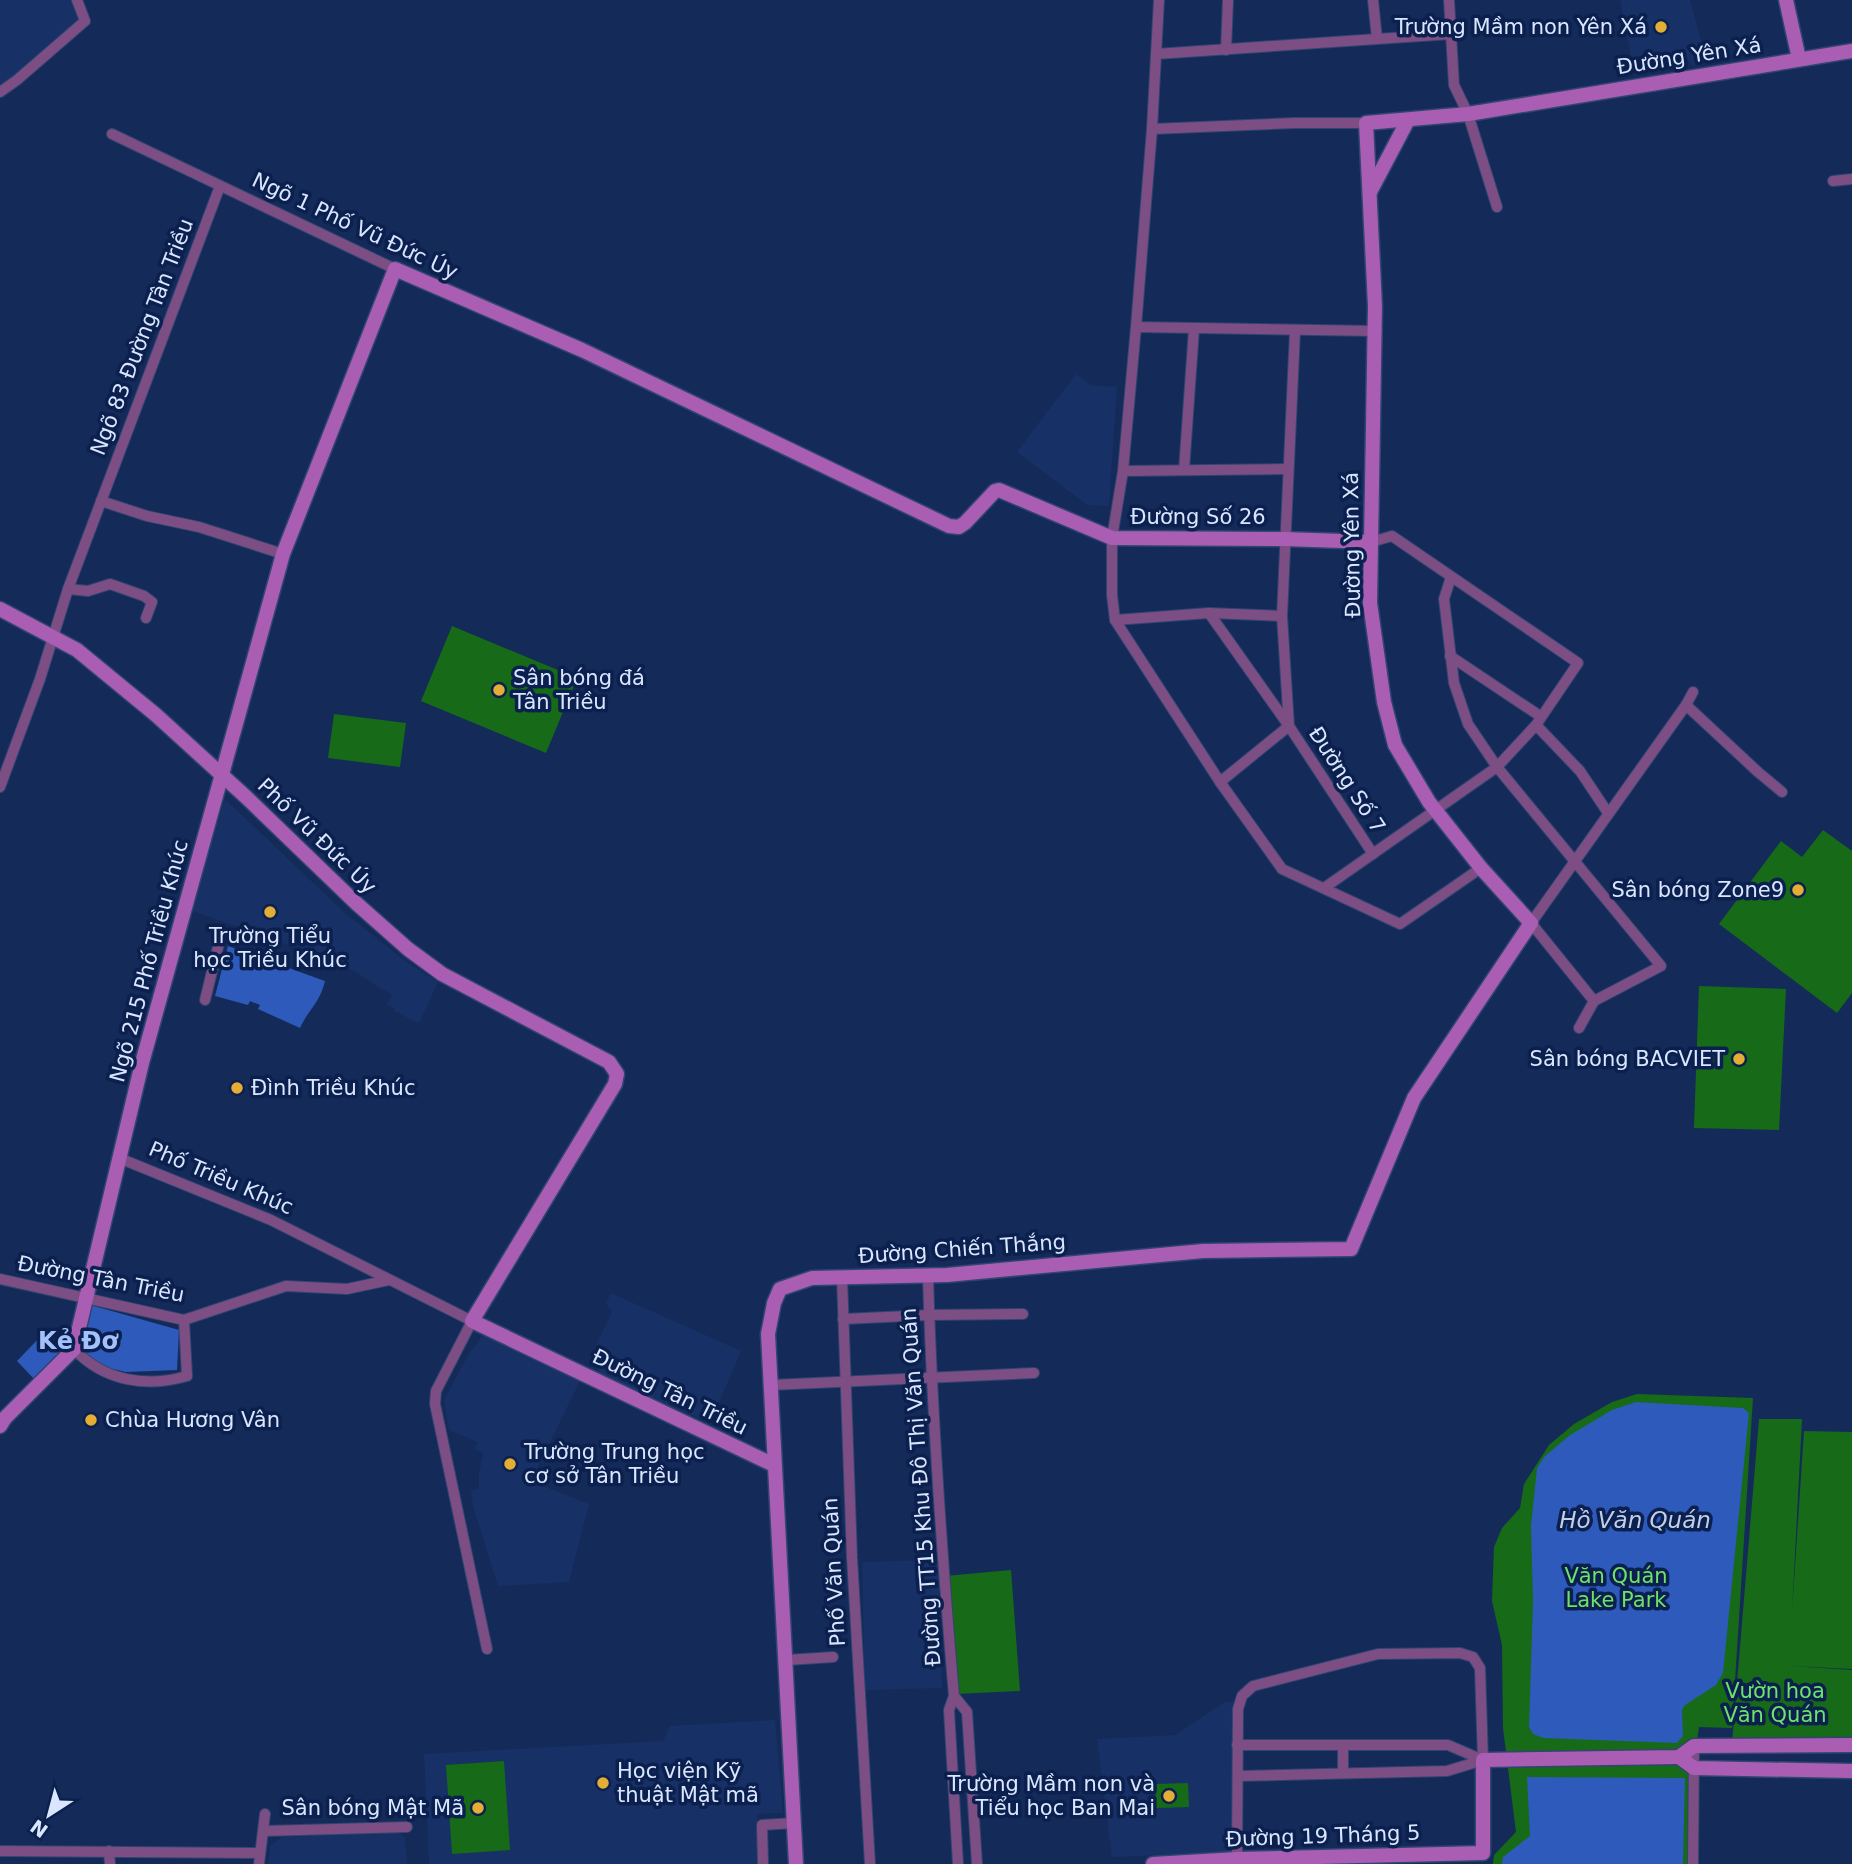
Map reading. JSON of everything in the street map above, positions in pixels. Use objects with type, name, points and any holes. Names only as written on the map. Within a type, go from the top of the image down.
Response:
[{"type":"street","points":[[0,92],[85,21],[77,0]]},
{"type":"street","points":[[1158,0],[1152,129],[1136,327],[1123,471],[1112,538],[1115,620],[1220,782],[1282,869],[1400,924],[1481,868]]},
{"type":"street","points":[[1226,50],[1228,0]]},
{"type":"street","points":[[1374,0],[1377,39]]},
{"type":"street","points":[[1449,0],[1454,85],[1468,114],[1497,208]]},
{"type":"street","points":[[1786,0],[1799,60]]},
{"type":"street","points":[[1156,54],[1451,34]]},
{"type":"street","name":"Đường Yên Xá","points":[[1594,1001],[1436,811],[1395,745],[1384,702],[1370,603],[1375,331],[1366,123],[1468,114],[1852,51]]},
{"type":"street","points":[[1369,194],[1408,120]]},
{"type":"street","points":[[1152,129],[1366,123]]},
{"type":"street","name":"Ngõ 1 Phố Vũ Đức Úy","points":[[112,134],[395,270],[582,350],[949,526],[959,527],[965,523],[999,490],[1112,538]]},
{"type":"street","points":[[1833,181],[1852,179]]},
{"type":"street","name":"Ngõ 83 Đường Tân Triều","points":[[0,787],[54,637],[68,589],[220,186]]},
{"type":"street","name":"Ngõ 215 Phố Triều Khúc","points":[[120,1158],[142,1063],[282,554],[395,270]]},
{"type":"street","points":[[1136,327],[1375,331]]},
{"type":"street","points":[[1184,470],[1194,328]]},
{"type":"street","points":[[1220,782],[1289,726],[1282,616],[1295,331]]},
{"type":"street","points":[[1123,471],[1288,469]]},
{"type":"street","points":[[101,501],[147,516],[199,527],[282,554]]},
{"type":"street","points":[[1324,888],[1497,767],[1538,721],[1578,663],[1392,537],[1371,542]]},
{"type":"street","name":"Đường Số 26","points":[[1112,538],[1371,542]]},
{"type":"street","points":[[1451,577],[1444,599],[1450,656],[1454,683],[1468,724],[1497,767],[1661,966],[1594,1001],[1579,1028]]},
{"type":"street","points":[[68,589],[88,590],[110,584],[144,596],[152,602],[145,618]]},
{"type":"street","name":"Phố Vũ Đức Úy","points":[[0,609],[77,650],[156,715],[408,949],[468,990],[593,1052],[608,1062],[617,1074],[610,1094],[472,1321]]},
{"type":"street","points":[[1115,620],[1209,613],[1282,616]]},
{"type":"street","name":"Đường Số 7","points":[[1209,613],[1289,726],[1373,854]]},
{"type":"street","points":[[1450,656],[1538,721],[1580,771],[1608,813]]},
{"type":"street","points":[[1531,923],[1693,692]]},
{"type":"street","points":[[1685,705],[1783,792]]},
{"type":"street","name":"Đường Chiến Thắng","points":[[796,1864],[768,1334],[772,1310],[780,1289],[812,1278],[928,1276],[1203,1251],[1351,1249],[1414,1098],[1531,923]]},
{"type":"street","points":[[205,1000],[221,935]]},
{"type":"street","name":"Phố Triều Khúc","points":[[74,1349],[120,1158],[271,1220],[390,1280]]},
{"type":"street","name":"Đường TT15 Khu Đô Thị Văn Quán","points":[[928,1276],[942,1557],[954,1696]]},
{"type":"street","name":"Phố Văn Quán","points":[[842,1278],[844,1382],[865,1815],[870,1864]]},
{"type":"street","name":"Đường Tân Triều","points":[[0,1279],[184,1320],[286,1286],[347,1289],[390,1280],[774,1465]]},
{"type":"street","points":[[842,1319],[1023,1314]]},
{"type":"street","points":[[0,1426],[74,1349],[94,1368],[123,1378],[167,1382],[187,1376],[184,1320]]},
{"type":"street","points":[[472,1321],[436,1391],[435,1404],[487,1649]]},
{"type":"street","points":[[771,1385],[1034,1373]]},
{"type":"street","points":[[1237,1859],[1238,1709],[1242,1696],[1253,1686],[1378,1654],[1460,1653],[1473,1657],[1480,1668],[1483,1858]]},
{"type":"street","points":[[787,1660],[834,1657]]},
{"type":"street","points":[[954,1696],[949,1710],[958,1864]]},
{"type":"street","points":[[954,1696],[967,1712],[977,1864]]},
{"type":"street","points":[[1237,1745],[1448,1745],[1483,1760]]},
{"type":"street","points":[[1343,1745],[1343,1773]]},
{"type":"street","points":[[1238,1776],[1447,1771],[1483,1760],[1522,1758],[1679,1757],[1694,1746],[1852,1745]]},
{"type":"street","points":[[1693,1864],[1694,1746]]},
{"type":"street","points":[[1679,1757],[1694,1768],[1852,1770]]},
{"type":"street","points":[[0,1851],[109,1851],[260,1859],[265,1814]]},
{"type":"street","points":[[763,1864],[762,1825],[794,1823]]},
{"type":"street","points":[[264,1831],[407,1827]]},
{"type":"street","points":[[109,1851],[110,1864]]},
{"type":"street","name":"Đường 19 Tháng 5","points":[[1153,1864],[1237,1859],[1483,1858]]},
{"type":"shaded area","points":[[0,0],[76,0],[85,21],[0,93]]},
{"type":"shaded area","name":"Trường Mầm non Yên Xá","points":[[1620,0],[1690,0],[1707,63],[1694,66],[1683,54],[1665,59],[1663,68],[1635,76]]},
{"type":"shaded area","points":[[1076,374],[1090,385],[1117,387],[1109,506],[1087,505],[1017,452]]},
{"type":"shaded area","name":"Trường Tiểu học Triều Khúc","points":[[225,799],[346,914],[409,964],[438,982],[419,1023],[386,1005],[392,995],[350,969],[190,910]]},
{"type":"shaded area","points":[[611,1293],[741,1351],[710,1423],[597,1373],[607,1351],[596,1345],[612,1312],[606,1303]]},
{"type":"shaded area","name":"Trường Trung học cơ sở Tân Triều","points":[[483,1335],[580,1381],[531,1481],[589,1504],[569,1582],[498,1586],[473,1506],[471,1490],[479,1489],[483,1453],[474,1449],[477,1442],[449,1430],[444,1400],[468,1355]]},
{"type":"shaded area","points":[[938,1560],[942,1688],[865,1690],[862,1562]]},
{"type":"shaded area","name":"Trường Mầm non và Tiểu học Ban Mai","points":[[1233,1701],[1233,1852],[1112,1857],[1097,1739],[1175,1735],[1225,1702]]},
{"type":"shaded area","name":"Học viện Kỹ thuật Mật mã","points":[[775,1720],[783,1813],[757,1814],[760,1864],[429,1864],[424,1754],[663,1741],[670,1726]]},
{"type":"shaded area","points":[[397,1831],[405,1838],[407,1864],[268,1864],[270,1846],[282,1837]]},
{"type":"green space","name":"Sân bóng đá Tân Triều","points":[[452,626],[577,678],[546,753],[421,701]]},
{"type":"green space","points":[[334,714],[406,723],[400,767],[328,758]]},
{"type":"green space","name":"Sân bóng Zone9","points":[[1823,830],[1852,851],[1852,993],[1837,1013],[1719,924],[1781,841],[1802,857]]},
{"type":"green space","name":"Sân bóng BACVIET","points":[[1699,986],[1786,989],[1779,1130],[1694,1128]]},
{"type":"green space","name":"Hồ Văn Quán","points":[[1637,1394],[1753,1398],[1732,1728],[1699,1727],[1692,1771],[1692,1864],[1493,1864],[1494,1855],[1516,1832],[1503,1728],[1502,1645],[1492,1601],[1494,1547],[1502,1528],[1520,1508],[1524,1484],[1549,1445],[1574,1424],[1612,1402]]},
{"type":"green space","name":"Vườn hoa Văn Quán","points":[[1759,1419],[1802,1419],[1792,1612],[1804,1431],[1852,1432],[1852,1669],[1789,1666],[1852,1670],[1852,1742],[1732,1743]]},
{"type":"green space","points":[[1011,1570],[1020,1691],[956,1694],[945,1576]]},
{"type":"green space","name":"Sân bóng Mật Mã","points":[[504,1761],[510,1850],[452,1854],[446,1765]]},
{"type":"green space","points":[[1188,1783],[1189,1807],[1156,1808],[1155,1784]]},
{"type":"water","points":[[228,946],[325,981],[320,995],[300,1028],[258,1009],[260,1005],[250,1001],[248,1005],[215,996]]},
{"type":"water","points":[[87,1304],[179,1330],[177,1370],[126,1372],[100,1366],[74,1350]]},
{"type":"water","points":[[43,1334],[62,1353],[36,1381],[17,1361]]},
{"type":"water","name":"Hồ Văn Quán","points":[[1636,1402],[1743,1408],[1749,1413],[1723,1673],[1716,1685],[1685,1705],[1682,1710],[1683,1736],[1677,1743],[1543,1738],[1533,1734],[1529,1727],[1533,1602],[1531,1526],[1537,1468],[1545,1456],[1570,1435],[1612,1410]]},
{"type":"water","points":[[1527,1777],[1685,1778],[1683,1864],[1502,1864],[1503,1857],[1530,1836]]},
{"type":"place","name":"Trường Mầm non Yên Xá","points":[[1661,27]]},
{"type":"place","name":"Sân bóng đá Tân Triều","points":[[499,690]]},
{"type":"place","name":"Sân bóng Zone9","points":[[1798,890]]},
{"type":"place","name":"Trường Tiểu học Triều Khúc","points":[[270,912]]},
{"type":"place","name":"Sân bóng BACVIET","points":[[1739,1059]]},
{"type":"place","name":"Đình Triều Khúc","points":[[237,1088]]},
{"type":"place","name":"Chùa Hương Vân","points":[[91,1420]]},
{"type":"place","name":"Trường Trung học cơ sở Tân Triều","points":[[510,1464]]},
{"type":"place","name":"Học viện Kỹ thuật Mật mã","points":[[603,1783]]},
{"type":"place","name":"Trường Mầm non và Tiểu học Ban Mai","points":[[1169,1796]]},
{"type":"place","name":"Sân bóng Mật Mã","points":[[478,1808]]},
{"type":"district","name":"Kẻ Đơ","points":[[78,1341]]},
{"type":"park label","name":"Văn Quán Lake Park","points":[[1616,1588]]}]
